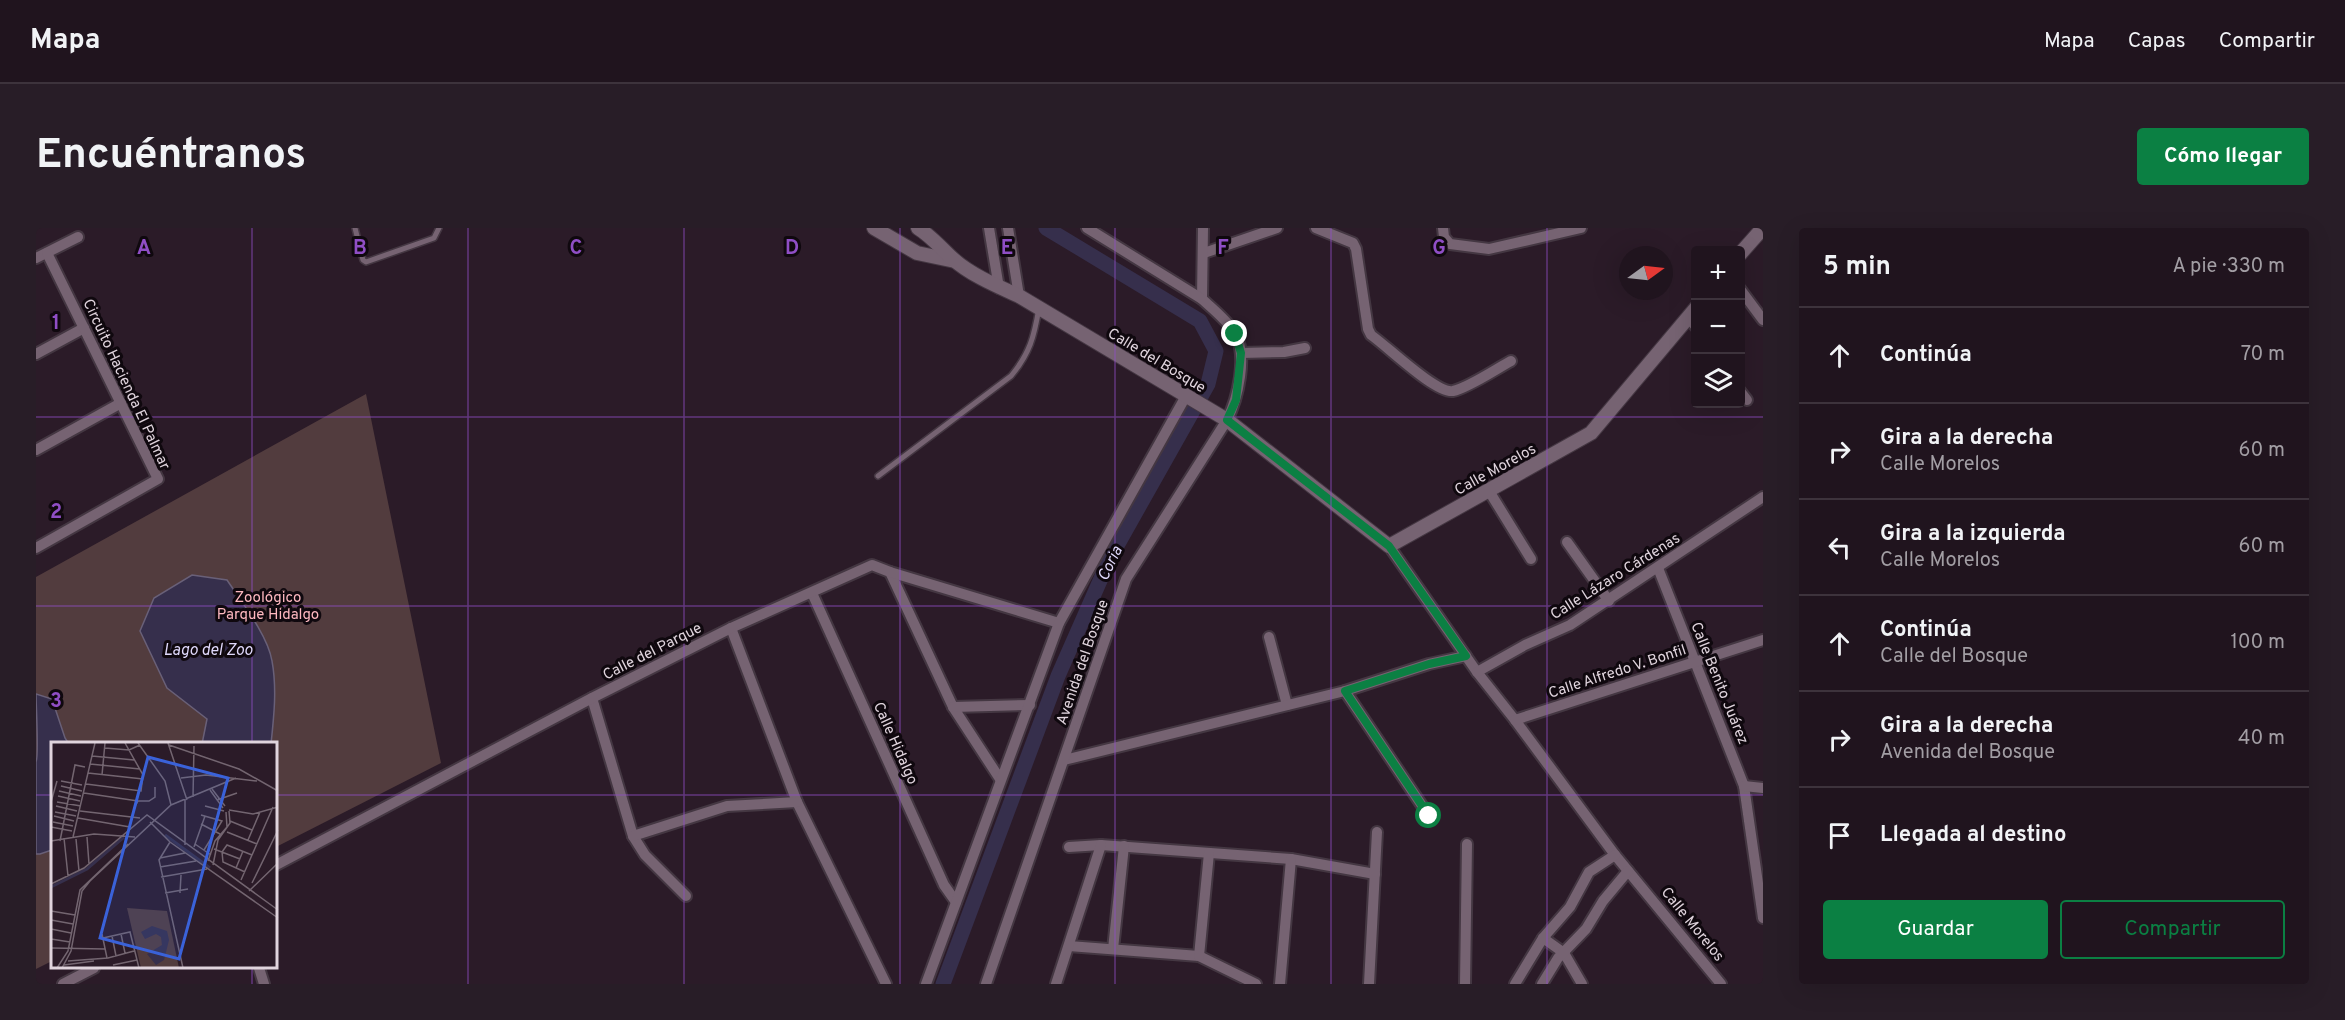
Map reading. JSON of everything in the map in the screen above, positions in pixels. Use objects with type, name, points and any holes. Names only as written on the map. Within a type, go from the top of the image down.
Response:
[{"type":"street","name":"Calle del Bosque","points":[[874,228],[917,254],[955,261]]},
{"type":"street","name":"Calle del Bosque","points":[[918,228],[955,261],[999,288],[1040,308],[1227,420],[1389,546]]},
{"type":"street","points":[[989,228],[999,288]]},
{"type":"street","points":[[1008,228],[1019,296]]},
{"type":"street","points":[[1087,228],[1100,231],[1202,298]]},
{"type":"street","points":[[1202,298],[1203,228]]},
{"type":"street","points":[[1204,253],[1277,228]]},
{"type":"street","points":[[1316,228],[1346,233],[1356,249],[1368,329],[1371,334],[1429,381],[1444,391],[1457,390],[1511,361]]},
{"type":"street","points":[[1443,228],[1444,237],[1450,244],[1490,249],[1554,231],[1581,228]]},
{"type":"street","points":[[1745,249],[1763,228]]},
{"type":"street","points":[[36,258],[78,237]]},
{"type":"street","name":"Circuito Hacienda El Palmar","points":[[36,548],[158,478],[47,253]]},
{"type":"street","points":[[1745,296],[1763,320]]},
{"type":"street","name":"Avenida del Bosque","points":[[986,984],[1126,579],[1227,420],[1236,400],[1241,353],[1235,334],[1202,298]]},
{"type":"street","name":"Calle Morelos","points":[[1691,320],[1591,433],[1389,546],[1477,672],[1615,855],[1721,984]]},
{"type":"street","points":[[36,354],[84,328]]},
{"type":"street","points":[[1241,353],[1284,352],[1305,348]]},
{"type":"street","points":[[926,984],[1059,623],[1190,399]]},
{"type":"street","points":[[36,450],[121,403]]},
{"type":"street","points":[[1489,491],[1531,559]]},
{"type":"street","name":"Calle Lázaro Cárdenas","points":[[1477,672],[1526,645],[1570,625],[1762,501]]},
{"type":"street","points":[[1567,542],[1609,601]]},
{"type":"street","name":"Calle del Parque","points":[[278,864],[592,698],[731,628],[872,565],[1059,623]]},
{"type":"street","name":"Calle Benito Juárez","points":[[1658,568],[1744,786],[1763,918]]},
{"type":"street","points":[[890,572],[953,707],[1000,779]]},
{"type":"street","name":"Calle Hidalgo","points":[[812,593],[944,885],[956,902]]},
{"type":"street","points":[[731,628],[797,802],[886,984]]},
{"type":"street","points":[[1269,637],[1287,705]]},
{"type":"street","name":"Calle Alfredo V. Bonfil","points":[[1515,720],[1763,640]]},
{"type":"street","points":[[1064,760],[1345,691],[1429,664],[1466,656]]},
{"type":"street","points":[[1345,691],[1429,816]]},
{"type":"street","points":[[592,698],[633,836],[645,855],[686,896]]},
{"type":"street","points":[[953,707],[1030,705]]},
{"type":"street","points":[[1744,786],[1763,788]]},
{"type":"street","points":[[633,836],[727,806],[797,802]]},
{"type":"street","points":[[1369,984],[1377,832]]},
{"type":"street","points":[[1069,847],[1101,844],[1291,859],[1375,874]]},
{"type":"street","points":[[1056,984],[1101,844]]},
{"type":"street","points":[[1465,984],[1467,844]]},
{"type":"street","points":[[1113,949],[1124,846]]},
{"type":"street","points":[[1199,956],[1209,853]]},
{"type":"street","points":[[1515,984],[1543,938],[1570,906],[1589,872],[1615,855]]},
{"type":"street","points":[[1280,984],[1291,859]]},
{"type":"street","points":[[1542,984],[1628,871]]},
{"type":"street","points":[[1543,938],[1564,953],[1582,984]]},
{"type":"street","points":[[1069,946],[1199,956],[1256,984]]},
{"type":"street","points":[[63,984],[92,969]]},
{"type":"street","points":[[259,969],[264,984]]},
{"type":"lane","points":[[354,228],[363,260],[366,262],[434,238],[439,228]]},
{"type":"lane","points":[[878,476],[1011,376],[1024,360],[1033,340],[1040,308]]},
{"type":"green space","name":"Zoológico Parque Hidalgo","points":[[366,394],[441,763],[278,846],[278,742],[51,742],[51,962],[36,969],[36,577]]},
{"type":"water","name":"Lago del Zoo","points":[[192,575],[227,580],[253,619],[265,641],[272,661],[274,713],[271,742],[202,742],[207,719],[167,688],[140,631],[154,598]]},
{"type":"water","points":[[36,694],[52,699],[68,742],[51,742],[51,850],[40,854],[36,854]]},
{"type":"waterway","name":"Coria","points":[[943,984],[1058,676],[1110,558],[1208,384],[1216,351],[1200,321],[1046,228]]},
{"type":"route","points":[[1235,334],[1241,353],[1236,400],[1227,420],[1389,546],[1466,656],[1429,664],[1345,691],[1429,816]]}]
